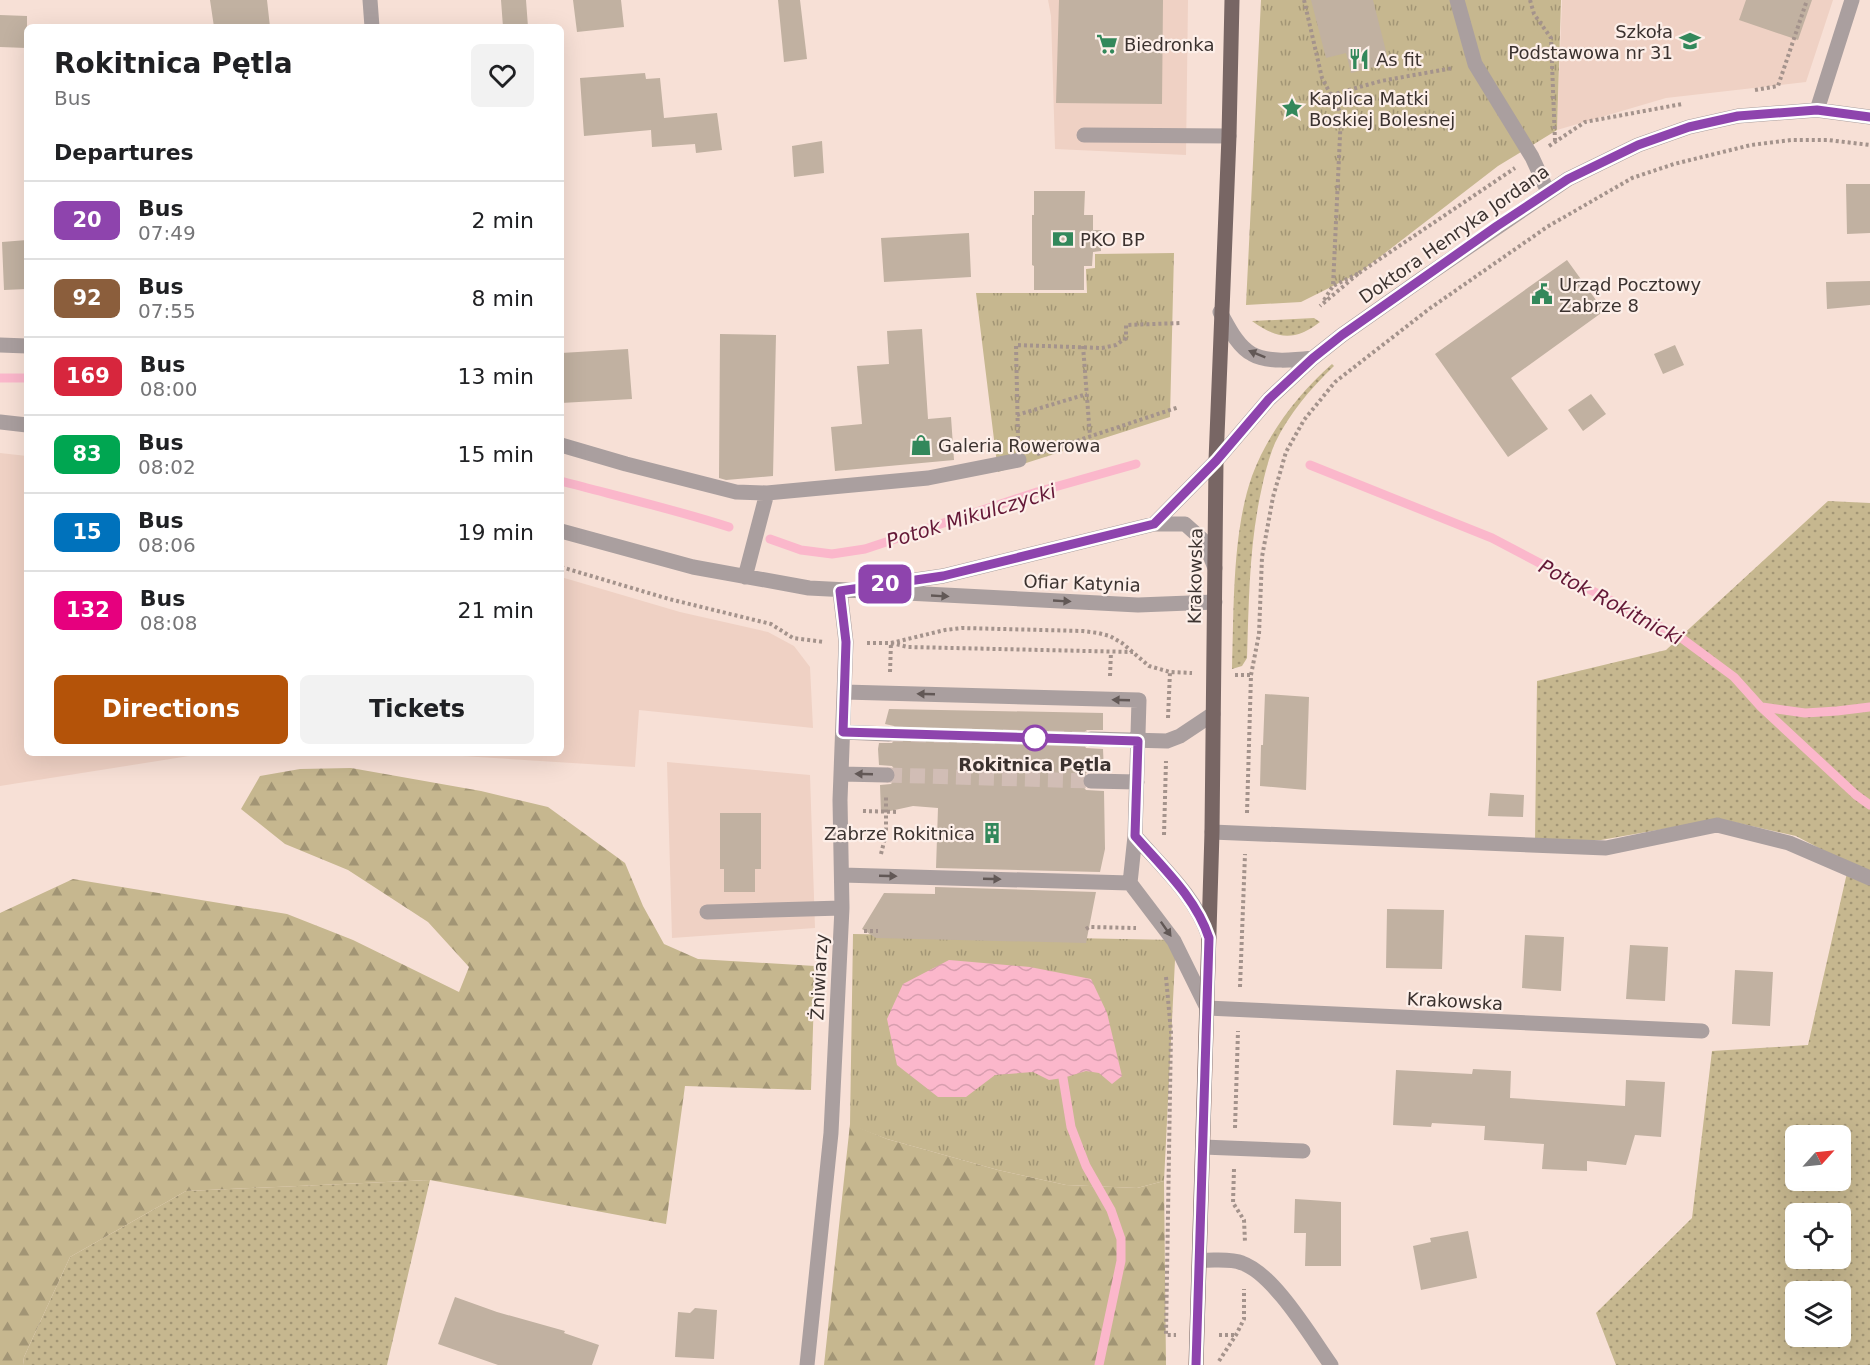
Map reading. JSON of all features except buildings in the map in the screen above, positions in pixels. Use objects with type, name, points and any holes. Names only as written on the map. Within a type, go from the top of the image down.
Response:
[{"type":"main road","name":"Krakowska","points":[[1196,1365],[1212,832],[1216,461],[1232,0]]},
{"type":"street","points":[[370,0],[372,24]]},
{"type":"street","points":[[1457,0],[1475,64],[1532,157],[1548,192]]},
{"type":"street","points":[[1817,110],[1852,0]]},
{"type":"street","name":"Doktora Henryka Jordana","points":[[1216,461],[1269,399],[1313,358],[1423,278],[1568,179],[1638,145],[1689,127],[1738,116],[1817,110],[1870,117]]},
{"type":"street","points":[[1084,135],[1229,136]]},
{"type":"street","points":[[1220,312],[1230,331],[1252,354],[1280,361],[1313,358]]},
{"type":"street","points":[[0,345],[24,346]]},
{"type":"street","points":[[0,422],[24,425]]},
{"type":"street","points":[[564,446],[736,492],[767,493],[928,478],[1019,460]]},
{"type":"street","points":[[1154,524],[1216,461]]},
{"type":"street","points":[[745,577],[767,493]]},
{"type":"street","name":"Ofiar Katynia","points":[[840,591],[943,576],[1154,524],[1185,524],[1204,542],[1215,568]]},
{"type":"street","name":"Ofiar Katynia","points":[[564,532],[693,567],[809,588],[1138,605],[1215,602]]},
{"type":"street","name":"Żniwiarzy","points":[[807,1365],[831,1133],[842,908],[841,774],[846,642],[840,591]]},
{"type":"street","points":[[844,692],[1139,700],[1135,836],[1130,883],[1174,941],[1207,1008]]},
{"type":"street","points":[[1091,739],[1167,741],[1180,736],[1213,714]]},
{"type":"street","points":[[843,732],[888,734]]},
{"type":"street","points":[[841,774],[887,775]]},
{"type":"street","points":[[1090,781],[1137,782]]},
{"type":"street","points":[[1212,832],[1606,848],[1717,825],[1789,843],[1870,878]]},
{"type":"street","points":[[1135,836],[1193,904],[1203,921],[1209,938]]},
{"type":"street","points":[[842,874],[1130,883]]},
{"type":"street","points":[[707,912],[842,908]]},
{"type":"street","name":"Krakowska","points":[[1207,1008],[1702,1031]]},
{"type":"street","points":[[1203,1147],[1303,1151]]},
{"type":"street","points":[[1200,1260],[1237,1261],[1263,1276],[1289,1306],[1331,1365]]},
{"type":"path","points":[[1304,0],[1322,78],[1341,114],[1333,286],[1320,306],[1359,273],[1333,286]]},
{"type":"path","points":[[1530,0],[1534,14],[1551,38],[1555,142]]},
{"type":"path","points":[[1331,95],[1381,81],[1475,64]]},
{"type":"path","points":[[1246,1234],[1244,1220],[1233,1203],[1251,675],[1258,634],[1262,557],[1273,497],[1286,452],[1304,420],[1335,382],[1429,309],[1546,227],[1632,178],[1674,164],[1751,144],[1818,140],[1870,145]]},
{"type":"path","points":[[1179,407],[1019,460],[1016,345],[1102,348],[1116,345],[1126,338],[1126,325],[1181,323]]},
{"type":"path","points":[[1083,346],[1090,436]]},
{"type":"path","points":[[1017,415],[1087,394]]},
{"type":"path","points":[[564,568],[660,596],[771,624],[793,638],[817,642]]},
{"type":"path","points":[[891,643],[962,628],[1083,631],[1110,636],[1149,666],[1170,672],[1182,672]]},
{"type":"path","points":[[863,642],[891,643],[908,647],[1133,652]]},
{"type":"path","points":[[890,672],[891,643]]},
{"type":"path","points":[[1110,676],[1111,652]]},
{"type":"path","points":[[1168,718],[1170,672]]},
{"type":"path","points":[[1163,845],[1166,758]]},
{"type":"path","points":[[880,857],[886,834],[886,794]]},
{"type":"path","points":[[841,811],[899,812]]},
{"type":"path","points":[[1086,929],[1089,927],[1146,929]]},
{"type":"path","points":[[864,931],[878,931]]},
{"type":"path","points":[[1166,973],[1171,1032],[1166,1335]]},
{"type":"path","points":[[1216,1365],[1236,1335],[1244,1318],[1244,1286]]},
{"type":"shaded area","points":[[1048,0],[1188,0],[1186,155],[1055,149],[1051,16]]},
{"type":"shaded area","name":"Szkoła Podstawowa nr 31","points":[[1562,0],[1833,0],[1806,82],[1666,98],[1557,130]]},
{"type":"shaded area","points":[[0,453],[24,456],[24,756],[189,756],[0,786]]},
{"type":"shaded area","points":[[564,578],[680,612],[768,632],[794,646],[810,667],[813,728],[639,710],[635,767],[462,756],[564,756]]},
{"type":"shaded area","points":[[667,762],[810,775],[815,928],[672,938]]},
{"type":"green space","points":[[1261,0],[1561,0],[1557,130],[1498,166],[1359,273],[1301,302],[1246,305]]},
{"type":"green space","points":[[1174,253],[1170,417],[998,472],[976,293],[1087,293],[1086,269],[1095,268],[1095,254]]},
{"type":"green space","points":[[1314,318],[1320,322],[1302,333],[1286,336],[1270,332],[1252,321]]},
{"type":"green space","points":[[1332,364],[1334,366],[1293,412],[1271,454],[1254,530],[1247,658],[1242,666],[1232,669],[1237,546],[1245,498],[1252,476],[1266,445],[1285,415],[1307,388]]},
{"type":"green space","points":[[1828,501],[1870,503],[1870,1365],[1616,1365],[1596,1313],[1692,1218],[1712,1051],[1808,1045],[1849,864],[1796,836],[1720,819],[1601,840],[1535,841],[1537,681],[1666,650]]},
{"type":"green space","points":[[351,768],[481,791],[548,807],[625,863],[643,906],[664,944],[698,959],[815,966],[811,1090],[685,1086],[666,1224],[430,1180],[186,1191],[70,1257],[24,1357],[23,1365],[0,1365],[0,913],[73,879],[287,914],[353,940],[459,992],[469,967],[428,922],[348,870],[285,844],[241,809],[260,776],[300,769]]},
{"type":"green space","points":[[853,934],[1176,940],[1164,1181],[1137,1188],[1066,1185],[998,1170],[887,1139],[850,1125]]},
{"type":"green space","points":[[850,1124],[887,1139],[998,1170],[1066,1185],[1137,1188],[1164,1181],[1166,1365],[824,1365]]},
{"type":"green space","points":[[430,1180],[387,1365],[23,1365],[24,1357],[70,1257],[186,1191]]},
{"type":"water","points":[[949,960],[1030,967],[1091,979],[1107,1013],[1122,1076],[1112,1084],[1099,1073],[1086,1071],[1049,1080],[1033,1072],[995,1075],[966,1097],[938,1097],[897,1065],[887,1019],[903,984]]},
{"type":"waterway","name":"Potok Mikulczycki","points":[[0,378],[24,378]]},
{"type":"waterway","name":"Potok Mikulczycki","points":[[770,539],[801,550],[832,554],[865,549],[1037,492],[1136,464]]},
{"type":"waterway","name":"Potok Rokitnicki","points":[[1310,465],[1492,538],[1680,637],[1734,677],[1761,707],[1856,795],[1870,805]]},
{"type":"waterway","name":"Potok Mikulczycki","points":[[564,482],[729,527]]},
{"type":"waterway","points":[[1762,707],[1805,713],[1870,707]]},
{"type":"waterway","points":[[1063,1078],[1071,1127],[1086,1166],[1111,1210],[1121,1239],[1121,1261],[1099,1365]]},
{"type":"tunnel","points":[[888,734],[1091,739]]},
{"type":"tunnel","points":[[887,775],[1091,781]]},
{"type":"bus line","name":"20","points":[[1196,1365],[1209,938],[1203,921],[1193,904],[1135,836],[1138,741],[843,732],[846,642],[840,591],[943,576],[1154,524],[1216,461],[1269,399],[1313,358],[1342,335],[1568,179],[1638,145],[1689,127],[1738,116],[1817,110],[1870,117]]},
{"type":"place","name":"Szkoła Podstawowa nr 31","points":[[1690,41]]},
{"type":"place","name":"Biedronka","points":[[1107,44]]},
{"type":"place","name":"As fit","points":[[1359,59]]},
{"type":"place","name":"Kaplica Matki Boskiej Bolesnej","points":[[1292,108]]},
{"type":"place","name":"PKO BP","points":[[1063,239]]},
{"type":"place","name":"Urząd Pocztowy Zabrze 8","points":[[1542,294]]},
{"type":"place","name":"Galeria Rowerowa","points":[[921,445]]},
{"type":"place","name":"Rokitnica Pętla","points":[[1035,738]]},
{"type":"place","name":"Zabrze Rokitnica","points":[[992,833]]}]
